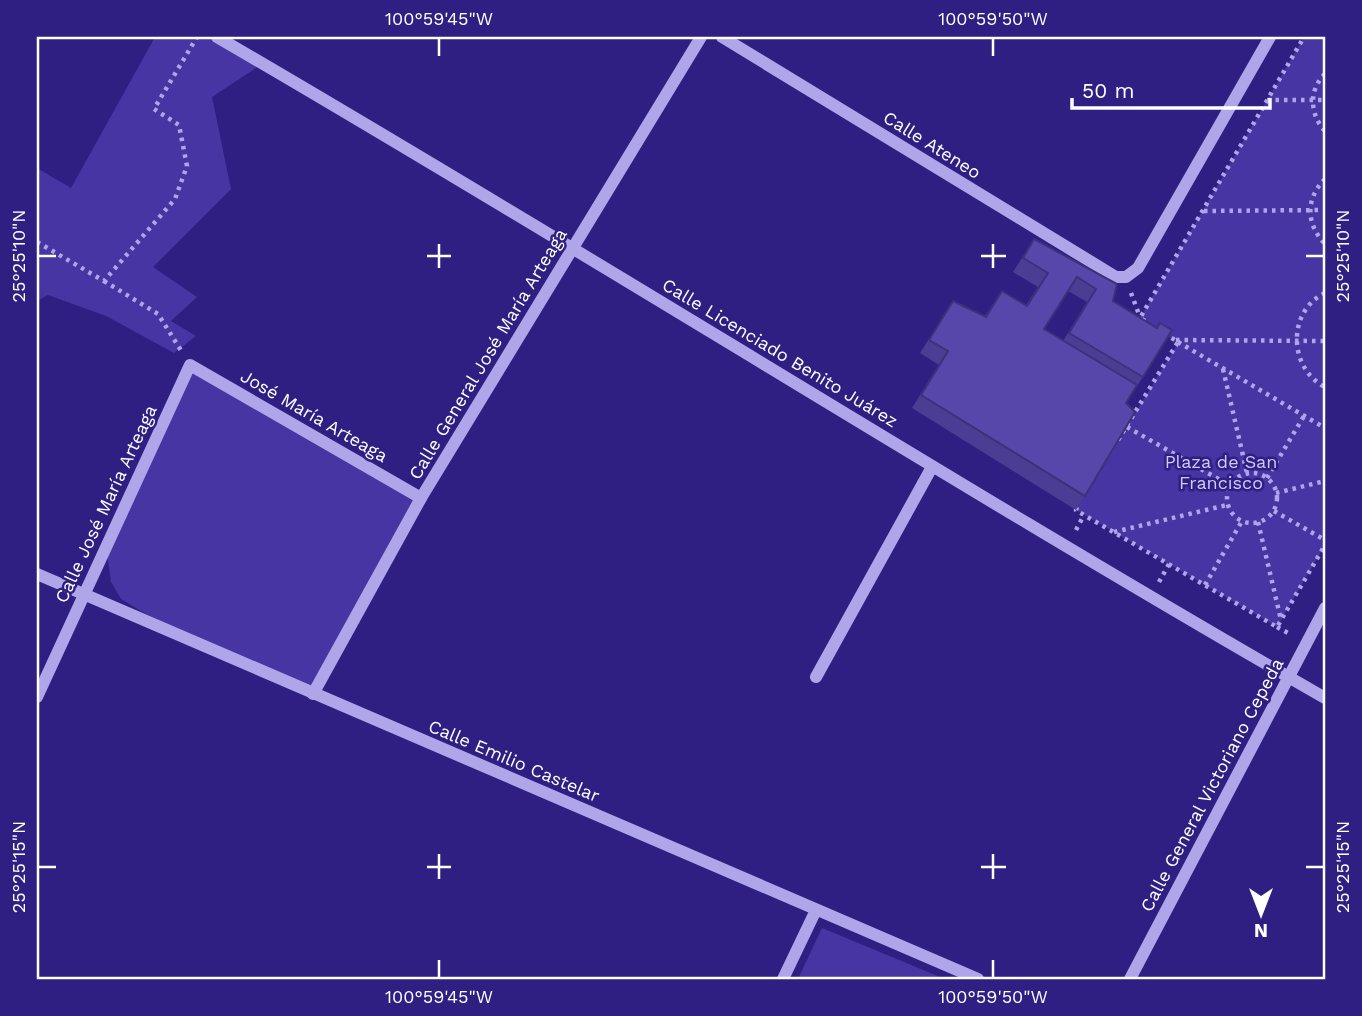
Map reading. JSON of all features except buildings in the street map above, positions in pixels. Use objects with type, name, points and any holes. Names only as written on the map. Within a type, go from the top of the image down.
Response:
[{"type":"street","name":"Calle Licenciado Benito Juárez","points":[[217,37],[574,248],[932,467],[1325,698]]},
{"type":"street","name":"Calle General José María Arteaga","points":[[313,694],[421,498],[701,37]]},
{"type":"street","name":"Calle Ateneo","points":[[722,37],[1107,274],[1126,277],[1138,268],[1270,37]]},
{"type":"street","name":"José María Arteaga","points":[[190,365],[421,498]]},
{"type":"street","name":"Calle José María Arteaga","points":[[37,697],[190,365]]},
{"type":"street","points":[[816,677],[932,467]]},
{"type":"street","name":"Calle Emilio Castelar","points":[[37,574],[978,979]]},
{"type":"street","name":"Calle General Victoriano Cepeda","points":[[1130,979],[1325,608]]},
{"type":"street","points":[[783,979],[816,910]]},
{"type":"path","points":[[104,281],[175,199],[187,166],[179,125],[154,109],[198,37]]},
{"type":"path","points":[[1304,37],[1140,318],[1325,428]]},
{"type":"path","points":[[1325,74],[1315,88],[1313,100],[1314,113],[1325,131]]},
{"type":"path","points":[[1267,100],[1325,100]]},
{"type":"path","points":[[1325,179],[1312,198],[1310,211],[1312,224],[1325,244]]},
{"type":"path","points":[[1203,211],[1325,211]]},
{"type":"path","points":[[37,242],[158,314],[190,365]]},
{"type":"path","points":[[1325,293],[1306,309],[1298,324],[1296,341],[1299,358],[1307,372],[1325,387]]},
{"type":"path","points":[[1176,341],[1325,341]]},
{"type":"path","points":[[1112,451],[1176,341]]},
{"type":"path","points":[[1223,369],[1247,473]]},
{"type":"path","points":[[1267,478],[1304,416]]},
{"type":"path","points":[[1127,427],[1229,485]]},
{"type":"path","points":[[1247,473],[1258,473],[1267,478],[1276,493],[1274,511],[1258,522],[1235,518],[1227,505],[1229,485],[1247,473]]},
{"type":"path","points":[[1276,493],[1325,481]]},
{"type":"path","points":[[1083,498],[1076,510],[1277,627],[1325,543],[1274,511]]},
{"type":"path","points":[[1114,532],[1227,505]]},
{"type":"path","points":[[1205,585],[1242,521]]},
{"type":"path","points":[[1258,522],[1281,621]]},
{"type":"green space","points":[[155,37],[217,37],[262,64],[212,97],[231,189],[153,267],[197,297],[171,321],[196,336],[174,353],[106,316],[48,295],[37,301],[37,168],[71,188]]},
{"type":"green space","name":"Plaza de San Francisco","points":[[1304,37],[1325,37],[1325,545],[1277,627],[1076,510],[1178,343],[1140,318]]},
{"type":"green space","points":[[190,365],[421,498],[313,694],[146,614],[121,599],[111,582],[106,545]]},
{"type":"green space","points":[[822,928],[945,979],[798,979]]}]
